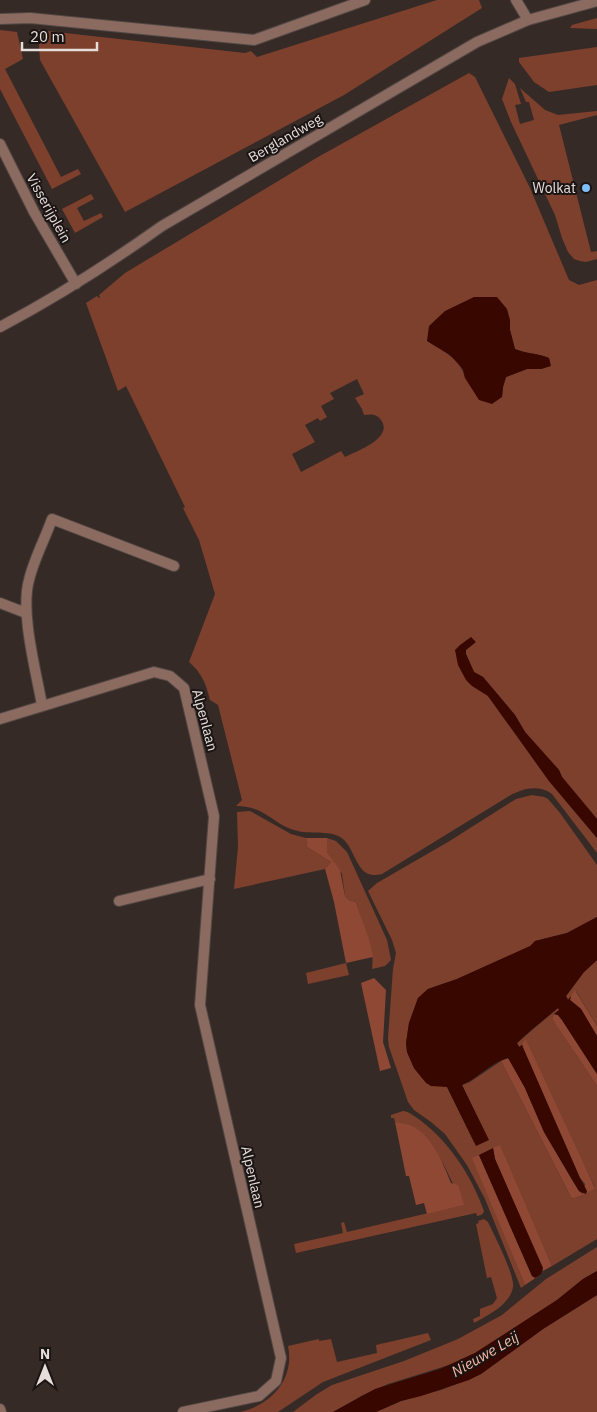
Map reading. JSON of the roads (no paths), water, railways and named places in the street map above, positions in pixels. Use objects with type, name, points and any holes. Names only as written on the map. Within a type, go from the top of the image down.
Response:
[{"type":"street","points":[[0,19],[30,18],[254,40],[365,0]]},
{"type":"street","points":[[516,0],[528,20]]},
{"type":"street","name":"Berglandweg","points":[[0,327],[76,284],[119,257],[162,226],[477,42],[528,20],[597,2]]},
{"type":"street","name":"Visserijplein","points":[[0,144],[34,212],[76,284]]},
{"type":"street","points":[[42,705],[26,614],[26,597],[29,580],[52,519],[174,566]]},
{"type":"street","points":[[0,603],[26,614]]},
{"type":"street","name":"Alpenlaan","points":[[0,719],[154,672],[170,676],[184,688],[214,816],[200,1006],[281,1358],[276,1381],[259,1396],[183,1412]]},
{"type":"street","points":[[119,901],[210,878]]},
{"type":"water","points":[[474,297],[497,297],[507,309],[515,349],[549,358],[551,366],[541,369],[527,369],[506,377],[502,397],[492,404],[479,400],[465,378],[463,369],[450,355],[427,341],[429,326],[445,311]]},
{"type":"water","points":[[471,637],[476,642],[466,650],[466,654],[474,672],[483,677],[515,715],[525,732],[559,770],[562,777],[597,819],[597,838],[549,781],[488,696],[466,680],[458,665],[455,650]]},
{"type":"water","points":[[597,917],[597,960],[584,972],[566,996],[568,1000],[571,996],[570,1000],[581,1009],[597,1036],[597,1074],[562,1020],[558,1015],[554,1014],[559,1010],[558,1008],[517,1043],[519,1047],[522,1045],[587,1191],[586,1194],[579,1191],[544,1132],[525,1088],[508,1058],[496,1063],[462,1085],[489,1140],[476,1146],[447,1087],[431,1086],[426,1083],[414,1068],[407,1052],[406,1043],[409,1023],[418,998],[428,989],[457,979],[530,946],[535,941],[567,933]]},
{"type":"water","points":[[493,1148],[495,1159],[543,1268],[541,1274],[535,1278],[532,1276],[479,1155]]},
{"type":"water","name":"Nieuwe Leij","points":[[597,1271],[597,1295],[543,1329],[481,1374],[469,1380],[401,1401],[376,1412],[333,1412],[375,1389],[440,1369],[475,1353],[557,1300],[583,1279]]},
{"type":"place","name":"Wolkat","points":[[586,188]]}]
